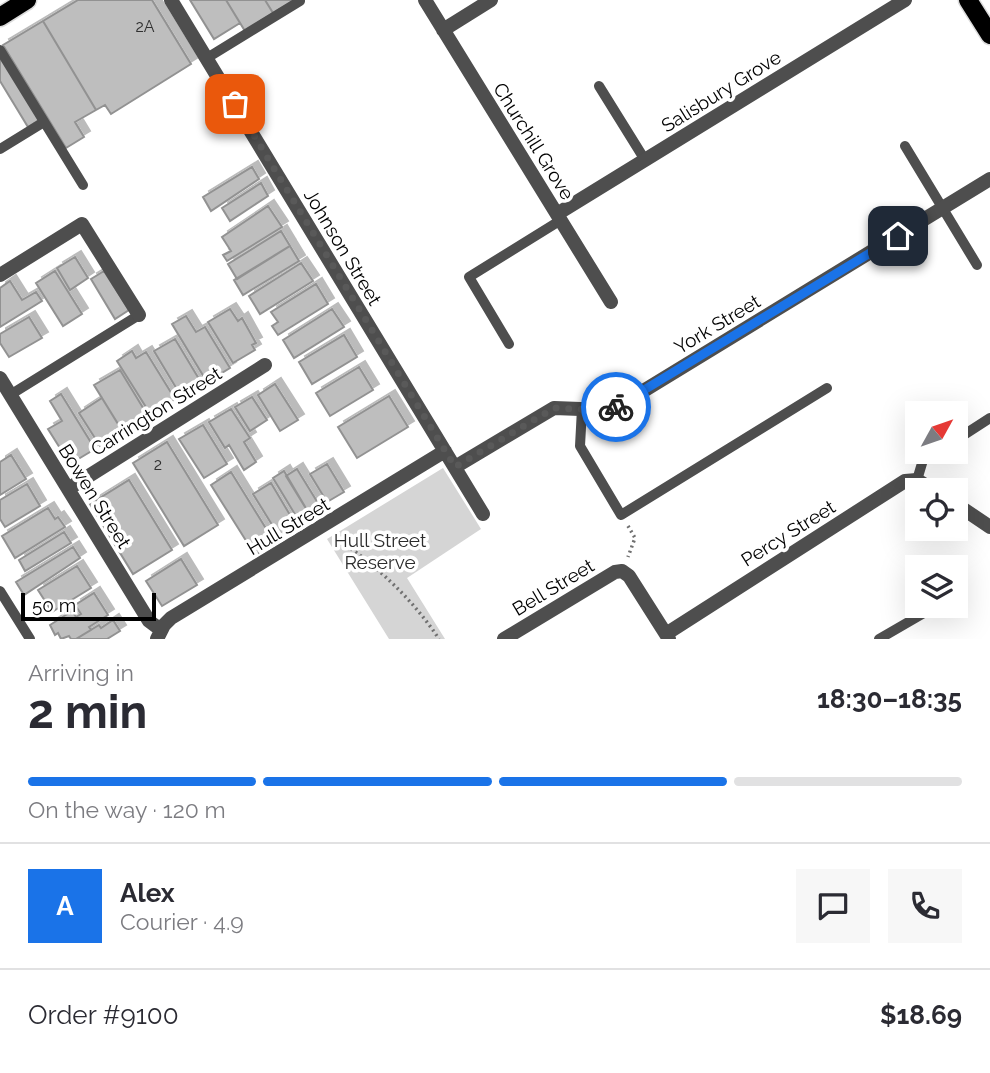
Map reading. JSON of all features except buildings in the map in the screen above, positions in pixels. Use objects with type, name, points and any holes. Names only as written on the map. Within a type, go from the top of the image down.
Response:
[{"type":"main road","points":[[0,16],[27,0]]},
{"type":"main road","points":[[968,0],[990,36]]},
{"type":"street","name":"Johnson Street","points":[[171,0],[483,513]]},
{"type":"street","name":"Churchill Grove","points":[[425,0],[611,302]]},
{"type":"street","points":[[443,30],[491,0]]},
{"type":"street","name":"Salisbury Grove","points":[[559,217],[645,160],[905,0]]},
{"type":"street","name":"York Street","points":[[455,467],[554,408],[607,410],[628,401],[990,179]]},
{"type":"street","points":[[0,275],[82,224],[139,315]]},
{"type":"street","name":"Carrington Street","points":[[68,489],[265,365]]},
{"type":"street","name":"Bowen Street","points":[[0,378],[159,635]]},
{"type":"street","name":"Hull Street","points":[[159,635],[172,618],[445,451]]},
{"type":"street","name":"Percy Street","points":[[667,636],[905,481]]},
{"type":"street","points":[[968,513],[990,527]]},
{"type":"street","points":[[622,571],[629,576],[667,636]]},
{"type":"street","name":"Bell Street","points":[[504,639],[615,572],[622,571]]},
{"type":"lane","points":[[206,58],[300,1]]},
{"type":"lane","points":[[0,50],[83,185]]},
{"type":"lane","points":[[599,86],[645,160]]},
{"type":"lane","points":[[0,149],[44,122]]},
{"type":"lane","points":[[905,146],[977,265]]},
{"type":"lane","points":[[509,344],[469,277],[559,217]]},
{"type":"lane","points":[[10,395],[139,315]]},
{"type":"lane","points":[[582,409],[580,446],[621,515],[827,388]]},
{"type":"lane","points":[[968,432],[990,418]]},
{"type":"lane","points":[[0,590],[30,639]]},
{"type":"lane","points":[[879,639],[915,618]]},
{"type":"path","points":[[621,515],[635,538],[622,571]]},
{"type":"path","points":[[322,528],[350,546],[376,568],[407,598],[439,639]]},
{"type":"green space","name":"Hull Street Reserve","points":[[443,468],[481,529],[407,578],[445,639],[389,639],[327,539]]},
{"type":"tram line","points":[[0,22],[35,0]]},
{"type":"way so far","points":[[235,104],[455,467],[554,408],[607,410],[616,407]]},
{"type":"route","points":[[616,407],[898,236]]}]
